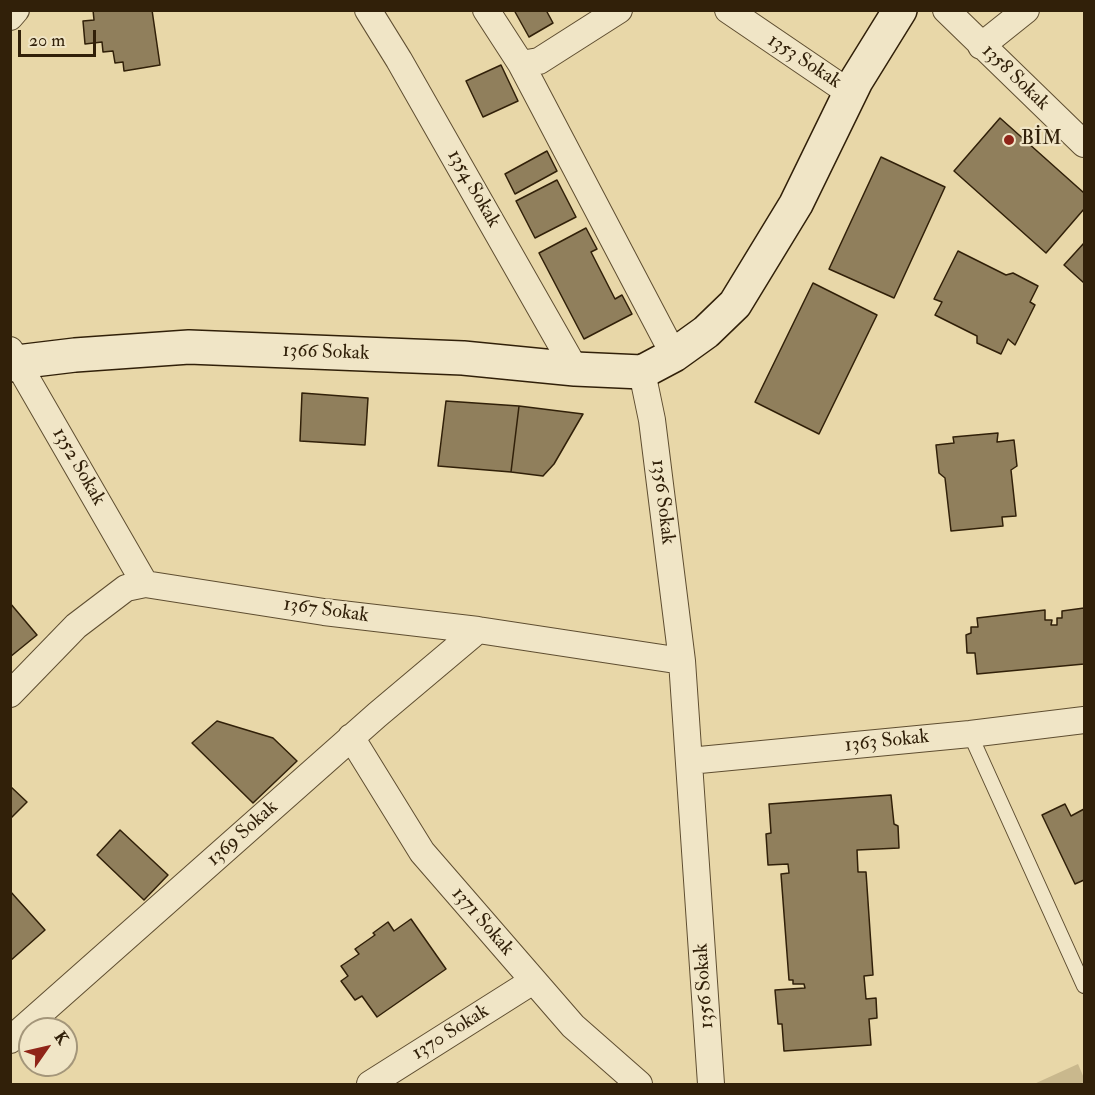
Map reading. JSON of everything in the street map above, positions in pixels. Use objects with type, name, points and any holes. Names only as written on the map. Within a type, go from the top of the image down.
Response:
[{"type":"street","points":[[10,16],[16,10]]},
{"type":"street","name":"1354 Sokak","points":[[368,10],[399,60],[575,369]]},
{"type":"street","points":[[486,10],[521,64],[674,355]]},
{"type":"street","points":[[521,64],[539,61],[619,10]]},
{"type":"street","name":"1353 Sokak","points":[[728,10],[850,93]]},
{"type":"street","points":[[642,372],[674,355],[706,332],[735,304],[796,204],[850,93],[900,10]]},
{"type":"street","name":"1358 Sokak","points":[[946,10],[1084,144]]},
{"type":"street","points":[[981,46],[1026,10]]},
{"type":"street","name":"1366 Sokak","points":[[13,359],[189,347],[463,358],[575,369],[642,372]]},
{"type":"street","name":"1352 Sokak","points":[[13,359],[145,584]]},
{"type":"street","name":"1356 Sokak","points":[[642,372],[652,420],[682,661],[711,1084]]},
{"type":"street","name":"1367 Sokak","points":[[10,694],[76,626],[126,588],[145,584],[324,612],[478,630],[682,661]]},
{"type":"street","name":"1369 Sokak","points":[[10,1040],[351,737],[478,630]]},
{"type":"street","name":"1363 Sokak","points":[[689,761],[970,734],[1084,720]]},
{"type":"street","name":"1371 Sokak","points":[[351,737],[422,852],[573,1026],[639,1084]]},
{"type":"street","name":"1370 Sokak","points":[[370,1084],[533,981]]},
{"type":"lane","points":[[970,734],[1084,986]]},
{"type":"shaded area","points":[[1078,1064],[1084,1084],[1034,1084]]},
{"type":"building","points":[[93,10],[152,10],[160,65],[124,71],[123,62],[115,63],[113,51],[103,52],[102,42],[85,44],[83,21],[94,20]]},
{"type":"building","points":[[514,10],[546,10],[553,23],[529,37]]},
{"type":"building","points":[[501,65],[518,101],[483,117],[466,81]]},
{"type":"building","points":[[1000,118],[1084,193],[1084,209],[1046,253],[954,171]]},
{"type":"building","points":[[547,151],[557,171],[515,194],[505,174]]},
{"type":"building","points":[[881,157],[945,187],[894,298],[829,269]]},
{"type":"building","points":[[557,180],[576,217],[535,238],[516,201]]},
{"type":"building","points":[[586,228],[597,249],[591,252],[615,299],[622,295],[632,314],[584,339],[539,253]]},
{"type":"building","points":[[1084,243],[1084,283],[1064,265]]},
{"type":"building","points":[[958,251],[1006,275],[1013,273],[1038,286],[1030,302],[1035,305],[1015,345],[1008,339],[1001,354],[977,343],[977,336],[935,315],[942,302],[934,299]]},
{"type":"building","points":[[813,283],[877,315],[819,434],[755,402]]},
{"type":"building","points":[[302,393],[368,398],[365,445],[300,441]]},
{"type":"building","points":[[446,401],[519,406],[511,472],[438,466]]},
{"type":"building","points":[[519,406],[583,414],[554,464],[543,476],[511,472]]},
{"type":"building","points":[[998,433],[997,442],[1014,440],[1017,466],[1011,470],[1016,516],[1002,517],[1003,526],[951,531],[945,478],[939,473],[936,445],[954,443],[953,437]]},
{"type":"building","points":[[10,603],[37,635],[10,657]]},
{"type":"building","points":[[1084,608],[1084,664],[977,674],[975,653],[967,653],[966,635],[971,633],[971,627],[978,627],[977,618],[1045,610],[1045,620],[1052,620],[1051,625],[1057,625],[1057,618],[1062,618],[1062,611]]},
{"type":"building","points":[[217,721],[273,738],[297,761],[253,803],[192,743]]},
{"type":"building","points":[[10,786],[27,802],[10,819]]},
{"type":"building","points":[[891,795],[894,824],[898,826],[899,848],[857,850],[858,872],[866,872],[873,975],[864,976],[866,999],[876,998],[877,1018],[869,1019],[871,1045],[784,1051],[782,1024],[778,1024],[775,990],[805,988],[804,984],[793,984],[793,980],[789,980],[781,874],[789,873],[788,864],[768,865],[766,834],[771,833],[769,804]]},
{"type":"building","points":[[1065,804],[1071,816],[1084,809],[1084,880],[1075,884],[1042,815]]},
{"type":"building","points":[[120,830],[168,875],[144,900],[97,855]]},
{"type":"building","points":[[10,891],[45,930],[10,961]]},
{"type":"building","points":[[411,919],[446,969],[377,1017],[362,996],[355,1000],[341,981],[348,976],[341,966],[359,954],[355,949],[375,935],[373,933],[388,922],[394,931]]},
{"type":"place","name":"BİM","points":[[1009,140]]}]
